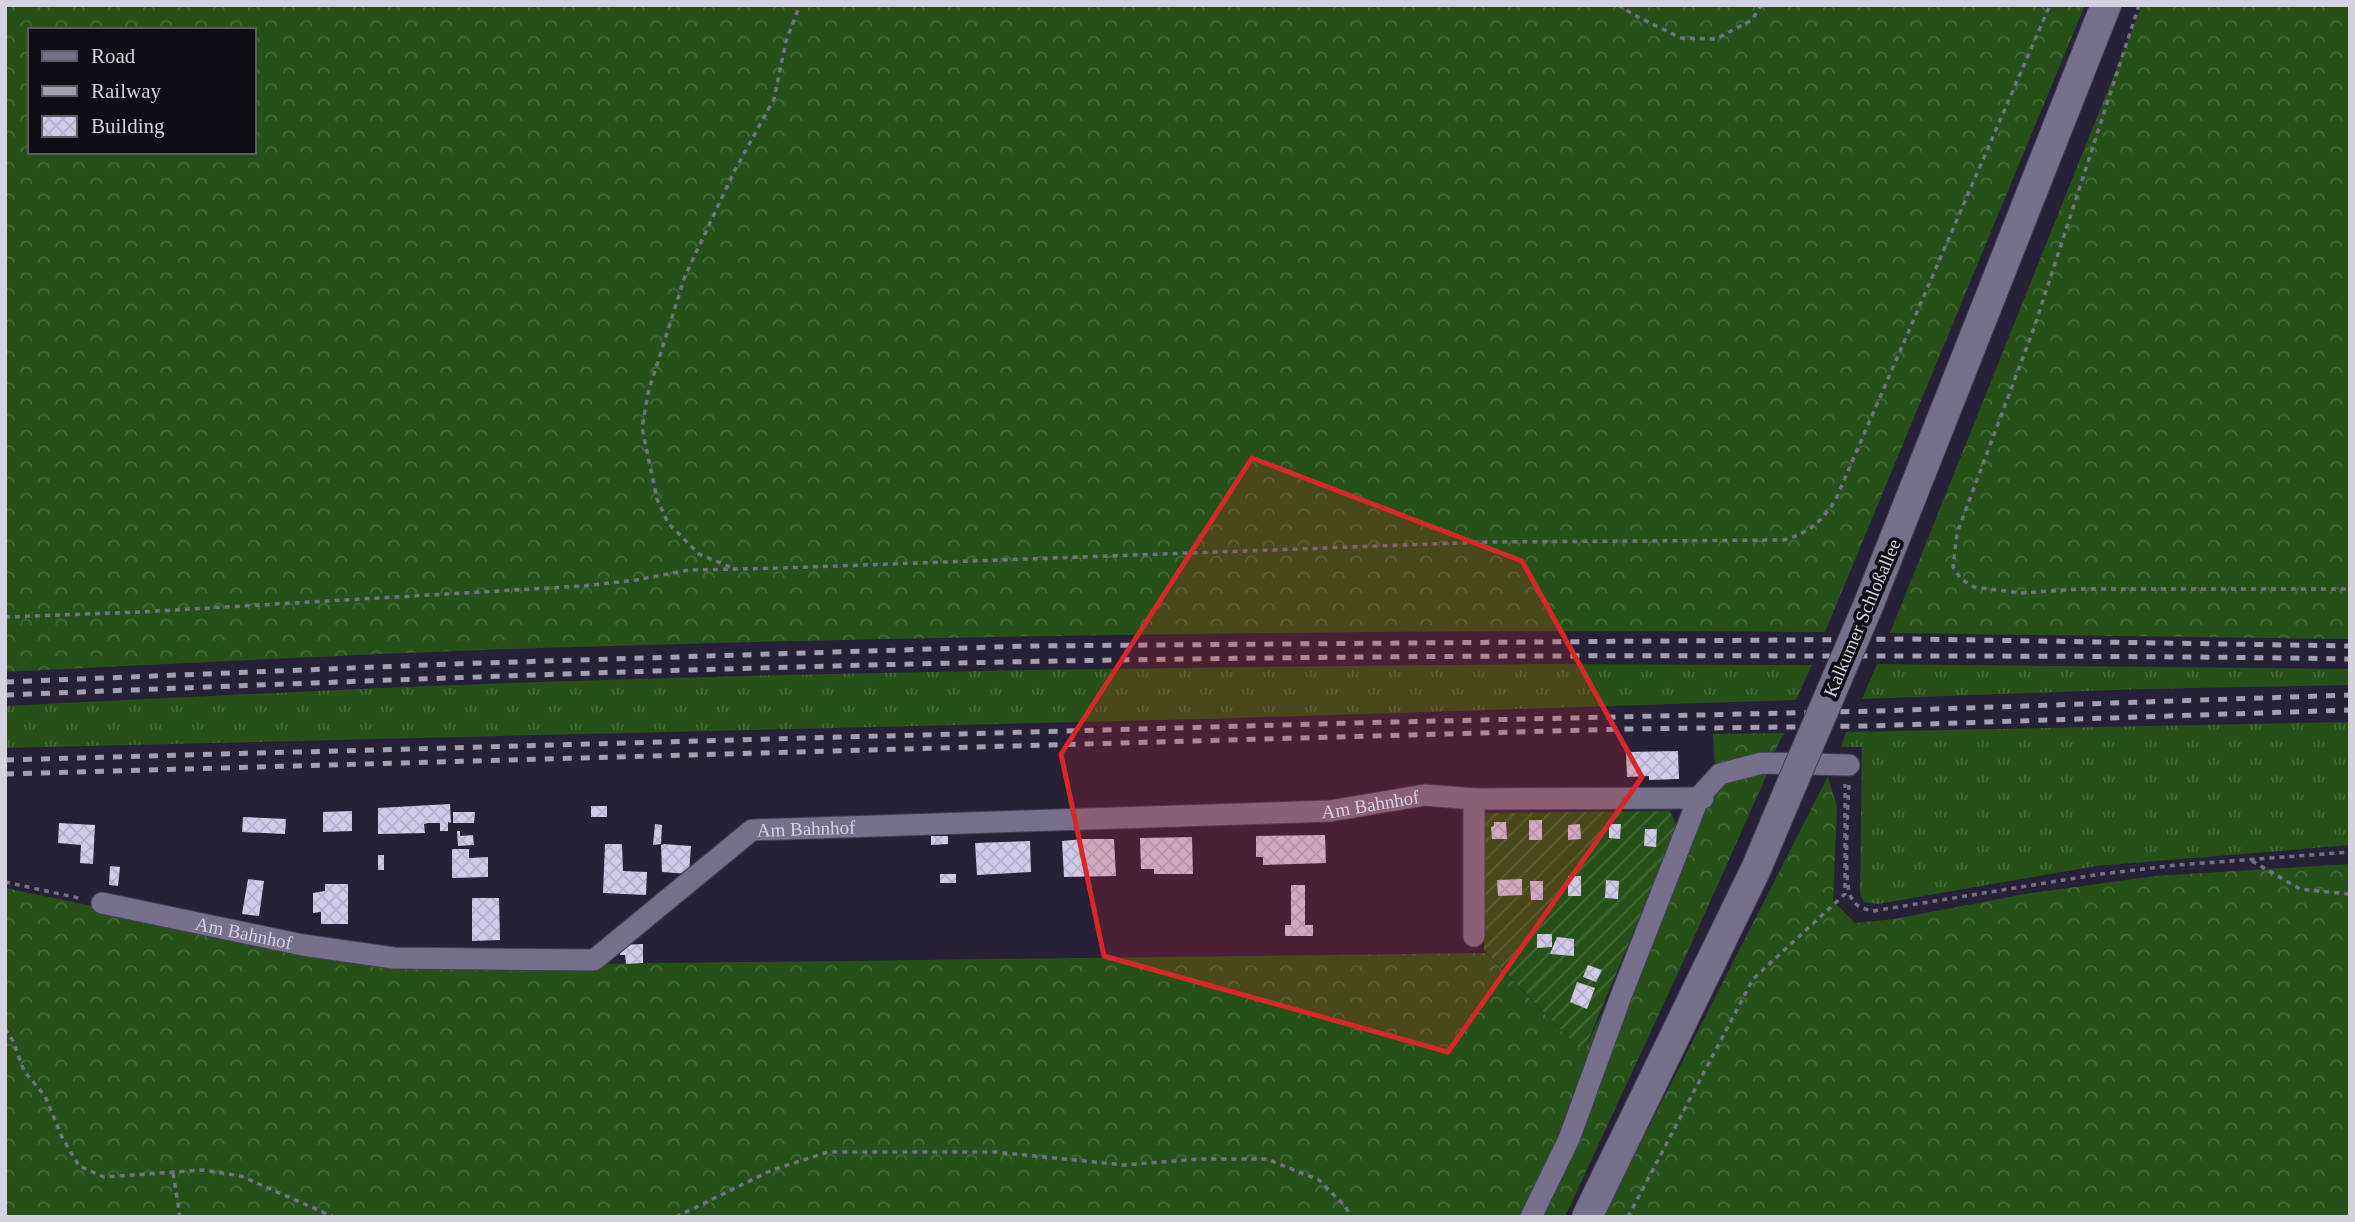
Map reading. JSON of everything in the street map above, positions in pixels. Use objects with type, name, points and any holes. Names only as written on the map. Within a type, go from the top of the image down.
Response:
[{"type":"main road","name":"Kalkumer Schloßallee","points":[[1587,1217],[1756,869],[1868,606],[2106,5]]},
{"type":"street","points":[[1531,1217],[1569,1139],[1621,996],[1701,798],[1720,774],[1762,763],[1847,775]]},
{"type":"street","name":"Am Bahnhof","points":[[102,904],[303,945],[394,958],[594,960],[752,830],[1330,811],[1425,795],[1474,799],[1701,798]]},
{"type":"street","points":[[1474,799],[1474,936]]},
{"type":"path","points":[[732,568],[699,554],[668,523],[657,499],[642,428],[648,393],[685,276],[734,172],[774,99],[786,41],[800,5]]},
{"type":"path","points":[[1618,5],[1638,18],[1681,38],[1716,39],[1752,20],[1761,5]]},
{"type":"path","points":[[5,617],[140,612],[583,586],[689,570],[732,568],[796,568],[1473,543],[1784,540],[1806,533],[1819,523],[1835,501],[2050,5]]},
{"type":"path","points":[[2138,5],[2045,299],[1957,533],[1953,567],[1961,579],[1974,587],[2021,593],[2079,589],[2350,589]]},
{"type":"path","points":[[1847,775],[1847,877],[1850,896],[1859,908],[1873,911],[2101,874],[2350,852]]},
{"type":"path","points":[[1629,1217],[1753,979],[1845,894],[1847,775]]},
{"type":"path","points":[[2250,860],[2300,889],[2350,894]]},
{"type":"path","points":[[5,882],[102,904]]},
{"type":"path","points":[[5,1029],[13,1041],[24,1071],[45,1096],[62,1136],[79,1166],[104,1177],[203,1170],[240,1176],[334,1217]]},
{"type":"path","points":[[676,1217],[772,1170],[828,1152],[996,1152],[1123,1165],[1201,1159],[1267,1159],[1319,1180],[1345,1206],[1351,1217]]},
{"type":"path","points":[[173,1173],[180,1217]]},
{"type":"highlighted area","points":[[1252,458],[1522,561],[1642,777],[1448,1052],[1104,956],[1061,754]]},
{"type":"green space","points":[[5,5],[2085,5],[1825,632],[1167,634],[445,651],[5,672]]},
{"type":"green space","points":[[2142,5],[2350,5],[2350,639],[1890,633]]},
{"type":"green space","points":[[1547,664],[1812,665],[1796,700],[1204,719],[5,748],[5,706],[383,688],[768,675]]},
{"type":"green space","points":[[1877,664],[2350,669],[2350,685],[1862,699]]},
{"type":"green space","points":[[2350,722],[2350,845],[2096,866],[1878,904],[1864,902],[1860,894],[1862,747],[1841,747],[1846,732]]},
{"type":"green space","points":[[1784,733],[1773,755],[1715,767],[1713,734]]},
{"type":"green space","points":[[1769,770],[1565,1217],[5,1217],[5,888],[302,949],[590,964],[1486,953],[1583,1053],[1703,798],[1727,776]]},
{"type":"green space","points":[[1828,776],[1837,807],[1833,901],[1855,923],[1894,919],[2025,894],[2155,876],[2350,864],[2350,1217],[1603,1217]]},
{"type":"green space","points":[[1670,811],[1676,824],[1674,835],[1583,1053],[1484,950],[1483,813]]},
{"type":"building","points":[[1678,751],[1679,779],[1649,780],[1649,776],[1627,777],[1626,752]]},
{"type":"building","points":[[450,804],[451,823],[448,822],[448,831],[440,831],[440,823],[428,823],[424,824],[425,833],[378,834],[378,808]]},
{"type":"building","points":[[591,806],[607,806],[607,817],[591,817]]},
{"type":"building","points":[[352,811],[352,831],[323,832],[323,812]]},
{"type":"building","points":[[453,812],[475,812],[474,823],[453,823]]},
{"type":"building","points":[[243,817],[286,819],[285,834],[242,832]]},
{"type":"building","points":[[1529,820],[1542,820],[1542,840],[1529,840]]},
{"type":"building","points":[[1494,822],[1506,822],[1507,839],[1492,839],[1491,827]]},
{"type":"building","points":[[59,823],[95,825],[93,864],[80,863],[81,845],[58,843]]},
{"type":"building","points":[[655,824],[662,825],[661,844],[653,845]]},
{"type":"building","points":[[1580,824],[1581,839],[1568,840],[1568,825]]},
{"type":"building","points":[[1609,824],[1621,824],[1620,839],[1609,838]]},
{"type":"building","points":[[1645,829],[1657,829],[1656,847],[1644,846]]},
{"type":"building","points":[[457,831],[460,831],[460,836],[473,835],[474,845],[458,846]]},
{"type":"building","points":[[1325,835],[1326,863],[1263,865],[1263,857],[1256,857],[1256,836]]},
{"type":"building","points":[[931,836],[948,836],[948,844],[931,845]]},
{"type":"building","points":[[1192,837],[1193,874],[1154,874],[1154,869],[1141,869],[1140,838]]},
{"type":"building","points":[[1114,839],[1116,876],[1064,877],[1062,841]]},
{"type":"building","points":[[1030,841],[1031,872],[977,875],[975,843]]},
{"type":"building","points":[[605,844],[622,844],[623,871],[647,872],[646,895],[603,893]]},
{"type":"building","points":[[661,845],[691,846],[689,874],[662,872]]},
{"type":"building","points":[[452,849],[469,849],[469,858],[488,857],[488,877],[452,878]]},
{"type":"building","points":[[378,855],[384,855],[384,870],[378,870]]},
{"type":"building","points":[[110,866],[120,867],[118,886],[109,885]]},
{"type":"building","points":[[940,874],[956,874],[956,883],[940,883]]},
{"type":"building","points":[[1568,876],[1581,876],[1581,896],[1568,896]]},
{"type":"building","points":[[248,879],[264,881],[259,916],[242,914]]},
{"type":"building","points":[[1522,879],[1522,895],[1498,896],[1497,880]]},
{"type":"building","points":[[1606,880],[1619,881],[1618,899],[1605,898]]},
{"type":"building","points":[[1530,881],[1543,881],[1543,900],[1531,900]]},
{"type":"building","points":[[325,884],[348,884],[348,924],[321,924],[321,912],[313,913],[313,893],[325,891]]},
{"type":"building","points":[[1291,885],[1305,885],[1305,925],[1313,925],[1313,936],[1285,936],[1285,925],[1291,925]]},
{"type":"building","points":[[472,898],[499,898],[500,940],[472,941]]},
{"type":"building","points":[[1537,934],[1552,934],[1552,947],[1537,948]]},
{"type":"building","points":[[1557,937],[1574,939],[1574,956],[1550,954]]},
{"type":"building","points":[[643,944],[643,963],[626,964],[625,955],[620,955],[620,945]]},
{"type":"building","points":[[1588,965],[1602,970],[1596,982],[1583,977]]},
{"type":"building","points":[[1577,982],[1595,988],[1587,1009],[1570,1002]]},
{"type":"railway","points":[[5,682],[451,664],[1029,646],[1912,639],[2350,646]]},
{"type":"railway","points":[[5,695],[685,670],[1139,660],[1706,656],[2350,659]]},
{"type":"railway","points":[[5,760],[1876,711],[2350,695]]},
{"type":"railway","points":[[5,774],[1625,729],[1867,726],[2350,710]]}]
